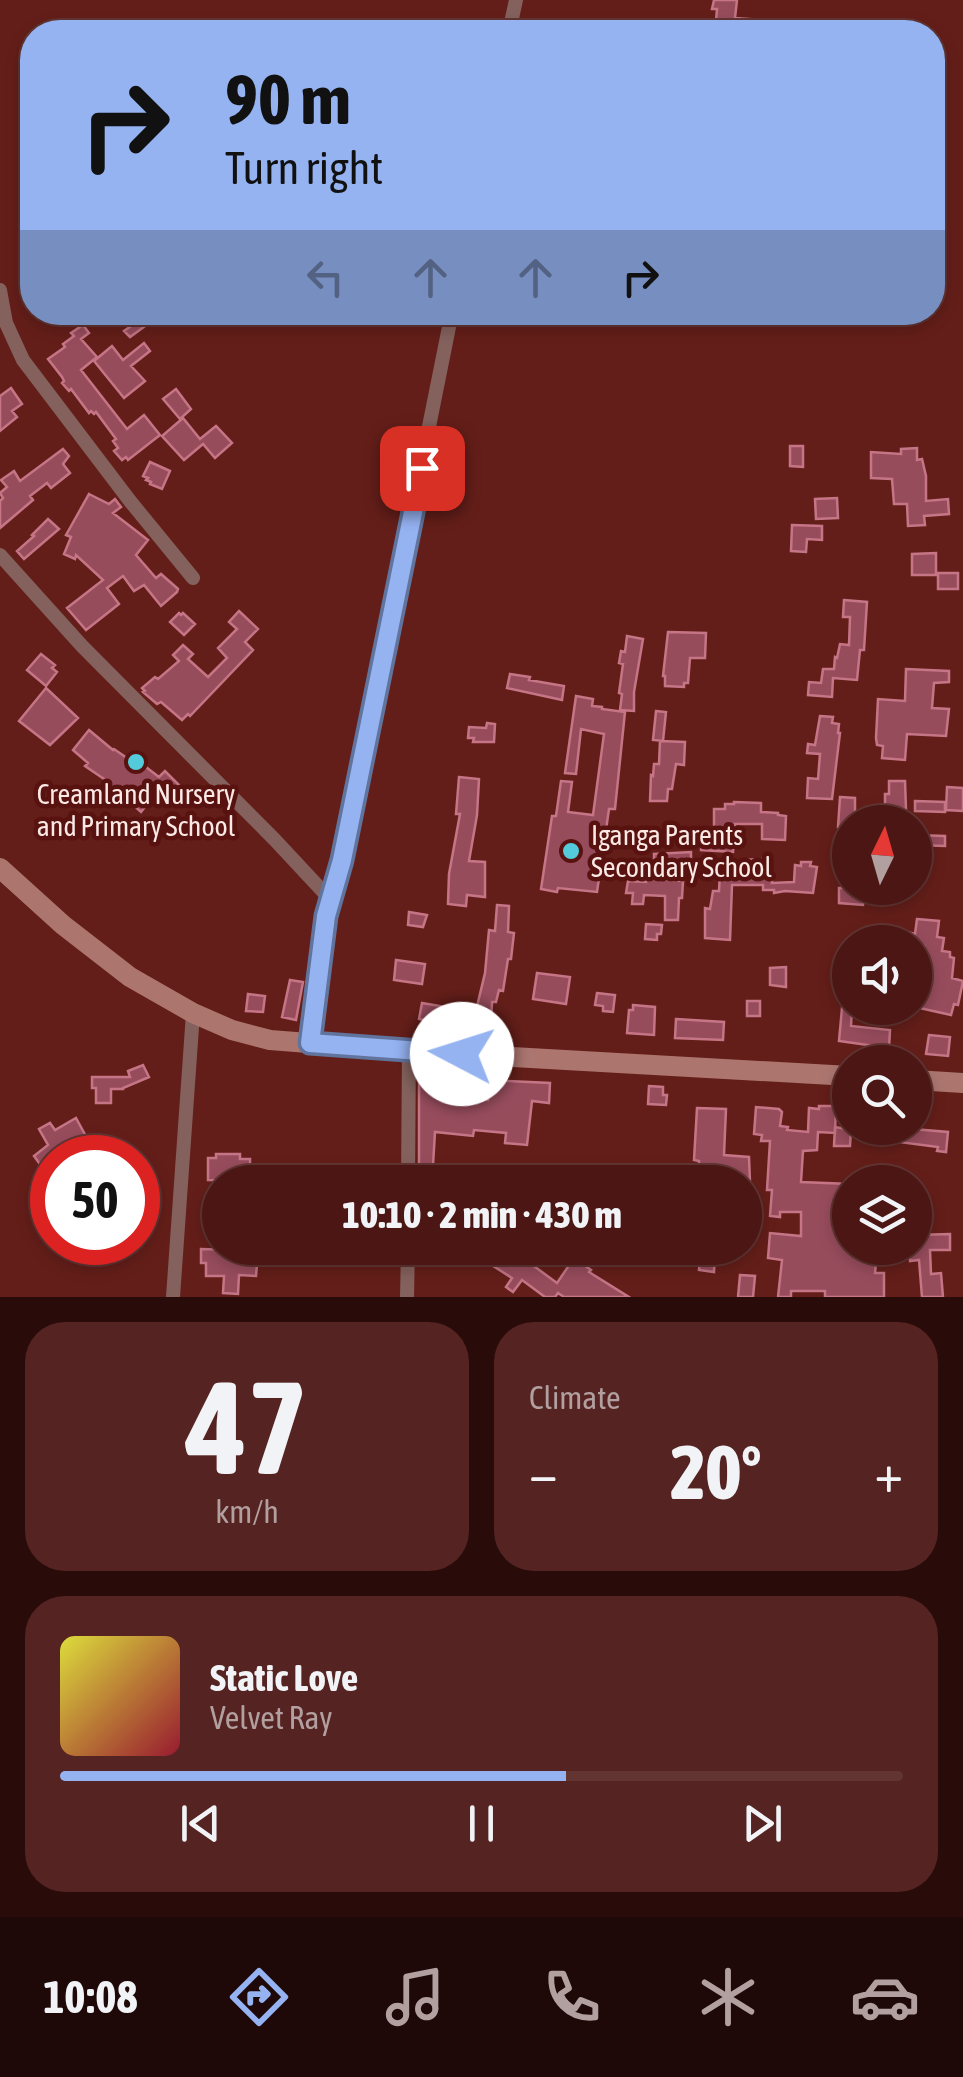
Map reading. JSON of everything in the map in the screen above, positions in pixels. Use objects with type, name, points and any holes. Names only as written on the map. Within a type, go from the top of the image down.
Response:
[{"type":"main road","points":[[0,868],[63,925],[130,977],[194,1014],[270,1040],[832,1075]]},
{"type":"main road","points":[[932,1081],[963,1083]]},
{"type":"street","points":[[0,290],[6,323],[23,360],[193,578]]},
{"type":"street","points":[[310,1043],[330,900],[342,860],[449,325]]},
{"type":"street","points":[[0,555],[82,646],[330,900]]},
{"type":"street","points":[[173,1297],[194,1014]]},
{"type":"street","points":[[408,1165],[409,1049]]},
{"type":"street","points":[[408,1265],[408,1297]]},
{"type":"building","points":[[714,0],[737,0],[735,18],[762,20],[716,20],[717,9],[712,9]]},
{"type":"building","points":[[83,325],[89,333],[81,339],[97,357],[81,370],[127,429],[144,415],[160,435],[128,460],[122,460],[114,451],[118,448],[113,441],[116,439],[96,412],[89,413],[62,383],[62,377],[48,359],[65,347],[63,344],[74,336],[71,333]]},
{"type":"building","points":[[133,325],[146,325],[130,337],[124,331]]},
{"type":"building","points":[[144,343],[150,351],[131,366],[145,381],[124,398],[94,361],[112,346],[123,360]]},
{"type":"building","points":[[11,388],[22,404],[12,411],[17,417],[0,431],[0,396]]},
{"type":"building","points":[[176,389],[191,409],[180,419],[163,399]]},
{"type":"building","points":[[183,418],[200,439],[216,426],[232,443],[215,458],[203,444],[184,460],[162,436]]},
{"type":"building","points":[[790,446],[803,446],[803,467],[790,466]]},
{"type":"building","points":[[917,448],[917,460],[922,459],[926,476],[926,501],[948,499],[949,514],[924,516],[925,525],[908,526],[907,504],[894,504],[892,479],[871,478],[871,452],[901,454],[901,449]]},
{"type":"building","points":[[63,449],[69,456],[63,464],[70,473],[51,488],[47,483],[30,496],[33,500],[0,528],[0,493],[7,487],[1,480],[14,471],[20,481]]},
{"type":"building","points":[[150,462],[170,471],[162,489],[143,476]]},
{"type":"building","points":[[89,494],[109,504],[115,499],[121,507],[113,513],[148,540],[136,555],[156,578],[161,574],[178,589],[161,606],[144,585],[134,591],[123,576],[107,588],[119,604],[86,630],[67,608],[103,580],[76,555],[75,559],[64,554],[71,537],[66,535]]},
{"type":"building","points":[[837,498],[838,518],[816,519],[815,499]]},
{"type":"building","points":[[48,519],[59,529],[24,559],[17,551]]},
{"type":"building","points":[[792,525],[822,526],[822,540],[807,539],[806,552],[791,551]]},
{"type":"building","points":[[936,553],[936,575],[912,575],[912,554]]},
{"type":"building","points":[[938,573],[958,573],[958,589],[938,589]]},
{"type":"building","points":[[844,600],[867,602],[864,650],[860,650],[857,680],[833,678],[832,697],[808,695],[809,682],[821,683],[823,669],[834,669],[840,644],[849,645],[850,617],[843,617]]},
{"type":"building","points":[[239,611],[258,629],[245,642],[253,650],[190,716],[182,720],[143,692],[142,688],[179,661],[173,655],[183,645],[193,654],[188,659],[208,677],[227,658],[218,648],[237,629],[229,622]]},
{"type":"building","points":[[179,613],[195,624],[184,635],[170,622]]},
{"type":"building","points":[[668,632],[706,633],[705,658],[690,658],[688,683],[684,687],[665,686]]},
{"type":"building","points":[[627,636],[643,639],[634,711],[620,710],[623,664],[619,663]]},
{"type":"building","points":[[41,654],[55,665],[52,668],[57,672],[46,686],[27,670]]},
{"type":"building","points":[[906,669],[949,671],[949,682],[934,683],[932,708],[949,709],[946,736],[907,734],[905,760],[882,758],[883,746],[877,745],[876,738],[878,699],[905,701]]},
{"type":"building","points":[[510,674],[564,686],[562,700],[507,688]]},
{"type":"building","points":[[46,688],[78,718],[50,745],[19,721]]},
{"type":"building","points":[[576,696],[593,699],[592,706],[625,712],[615,809],[609,809],[597,892],[541,889],[561,781],[572,782],[568,812],[593,815],[604,734],[581,729],[576,774],[565,773]]},
{"type":"building","points":[[656,711],[666,712],[663,741],[653,740]]},
{"type":"building","points":[[820,716],[833,717],[832,723],[839,724],[832,799],[807,798],[808,778],[818,779],[820,754],[807,753],[808,744],[815,745]]},
{"type":"building","points":[[487,723],[495,724],[494,742],[473,742],[474,738],[468,738],[469,727],[486,728]]},
{"type":"building","points":[[89,730],[140,767],[142,764],[159,777],[165,771],[182,788],[173,798],[161,787],[141,812],[85,766],[88,763],[73,750]]},
{"type":"building","points":[[660,741],[685,742],[684,765],[676,764],[667,801],[650,801],[651,775],[654,764],[659,764]]},
{"type":"building","points":[[459,777],[479,779],[469,861],[485,862],[485,897],[467,895],[466,906],[448,904],[460,814],[456,814]]},
{"type":"building","points":[[889,781],[905,781],[906,805],[885,805],[885,794],[889,794]]},
{"type":"building","points":[[947,787],[963,788],[963,811],[946,810]]},
{"type":"building","points":[[840,797],[855,798],[855,805],[839,805]]},
{"type":"building","points":[[915,801],[945,802],[945,812],[932,812],[932,805],[915,805]]},
{"type":"building","points":[[761,803],[761,812],[786,816],[785,840],[762,839],[762,824],[735,824],[733,852],[701,850],[702,830],[714,830],[714,809],[725,809],[725,804]]},
{"type":"building","points":[[932,836],[945,836],[945,846],[932,846]]},
{"type":"building","points":[[691,852],[691,862],[654,865],[654,854]]},
{"type":"building","points":[[761,859],[761,873],[772,873],[772,883],[794,882],[795,865],[811,862],[810,866],[817,867],[813,893],[774,893],[763,890],[763,885],[732,885],[730,940],[705,938],[705,908],[710,909],[713,891],[719,891],[720,871],[742,872],[742,860]]},
{"type":"building","points":[[646,878],[683,881],[678,920],[665,920],[665,896],[644,895],[643,904],[632,904],[633,893],[626,893],[628,881],[646,882]]},
{"type":"building","points":[[497,905],[509,906],[508,932],[514,933],[511,959],[503,991],[499,990],[496,1002],[492,1002],[491,1025],[473,1023],[485,973],[489,930],[495,931]]},
{"type":"building","points":[[409,912],[427,915],[423,927],[408,925]]},
{"type":"building","points":[[917,919],[939,921],[937,937],[944,938],[942,951],[950,952],[954,958],[952,978],[963,981],[958,1005],[954,1004],[951,1015],[932,1011],[932,925],[916,925]]},
{"type":"building","points":[[646,924],[662,925],[657,940],[645,939]]},
{"type":"building","points":[[396,960],[425,964],[422,984],[394,980]]},
{"type":"building","points":[[786,967],[786,987],[770,985],[770,968]]},
{"type":"building","points":[[537,973],[570,977],[566,1004],[533,999]]},
{"type":"building","points":[[290,980],[303,982],[296,1020],[282,1017]]},
{"type":"building","points":[[597,993],[615,995],[613,1012],[595,1005]]},
{"type":"building","points":[[248,994],[265,996],[263,1012],[246,1011]]},
{"type":"building","points":[[747,1001],[760,1001],[760,1016],[747,1016]]},
{"type":"building","points":[[422,1003],[446,1007],[443,1023],[419,1019]]},
{"type":"building","points":[[633,1005],[655,1007],[654,1035],[627,1033]]},
{"type":"building","points":[[676,1019],[724,1022],[723,1040],[675,1038]]},
{"type":"building","points":[[840,1025],[890,1030],[889,1045],[839,1041]]},
{"type":"building","points":[[929,1035],[950,1037],[948,1056],[932,1055],[932,1045],[927,1045]]},
{"type":"building","points":[[143,1065],[149,1077],[123,1089],[111,1089],[111,1103],[96,1103],[92,1077],[130,1077],[128,1071]]},
{"type":"building","points":[[419,1075],[439,1076],[438,1098],[459,1100],[488,1100],[490,1080],[550,1083],[549,1103],[532,1101],[527,1145],[505,1143],[506,1133],[474,1130],[473,1136],[435,1132],[433,1165],[419,1165]]},
{"type":"building","points":[[649,1086],[663,1087],[666,1105],[648,1104]]},
{"type":"building","points":[[832,1106],[832,1133],[818,1132],[817,1150],[803,1151],[801,1182],[832,1183],[832,1265],[876,1265],[875,1273],[884,1273],[884,1297],[825,1297],[825,1291],[791,1291],[791,1297],[778,1297],[782,1260],[768,1258],[770,1233],[801,1236],[801,1212],[770,1216],[770,1141],[761,1141],[762,1135],[754,1134],[756,1107],[779,1109],[780,1126],[808,1132],[809,1108]]},
{"type":"building","points":[[697,1108],[726,1109],[724,1155],[749,1157],[749,1165],[699,1165],[694,1160]]},
{"type":"building","points":[[76,1118],[85,1135],[42,1135],[39,1129],[50,1123],[55,1130]]},
{"type":"building","points":[[932,1131],[948,1132],[946,1152],[937,1151],[938,1147],[922,1145],[932,1145]]},
{"type":"building","points":[[216,1154],[240,1154],[240,1159],[250,1159],[250,1165],[208,1165],[208,1158],[216,1158]]},
{"type":"building","points":[[950,1234],[950,1250],[932,1250],[932,1235]]},
{"type":"building","points":[[206,1265],[257,1265],[256,1276],[239,1275],[238,1294],[223,1293],[224,1276],[206,1276]]},
{"type":"building","points":[[492,1265],[532,1265],[557,1283],[569,1265],[584,1265],[629,1297],[564,1297],[558,1293],[545,1297],[522,1280],[513,1292],[506,1287],[512,1278]]},
{"type":"building","points":[[700,1265],[714,1265],[714,1272],[699,1270]]},
{"type":"building","points":[[919,1265],[931,1265],[931,1274],[941,1273],[943,1297],[922,1297]]},
{"type":"building","points":[[740,1275],[755,1276],[753,1297],[738,1297]]},
{"type":"place","name":"Creamland Nursery and Primary School","points":[[136,762]]},
{"type":"place","name":"Iganga Parents Secondary School","points":[[571,851]]},
{"type":"route","points":[[422,468],[342,860],[326,916],[310,1043],[462,1054]]}]
